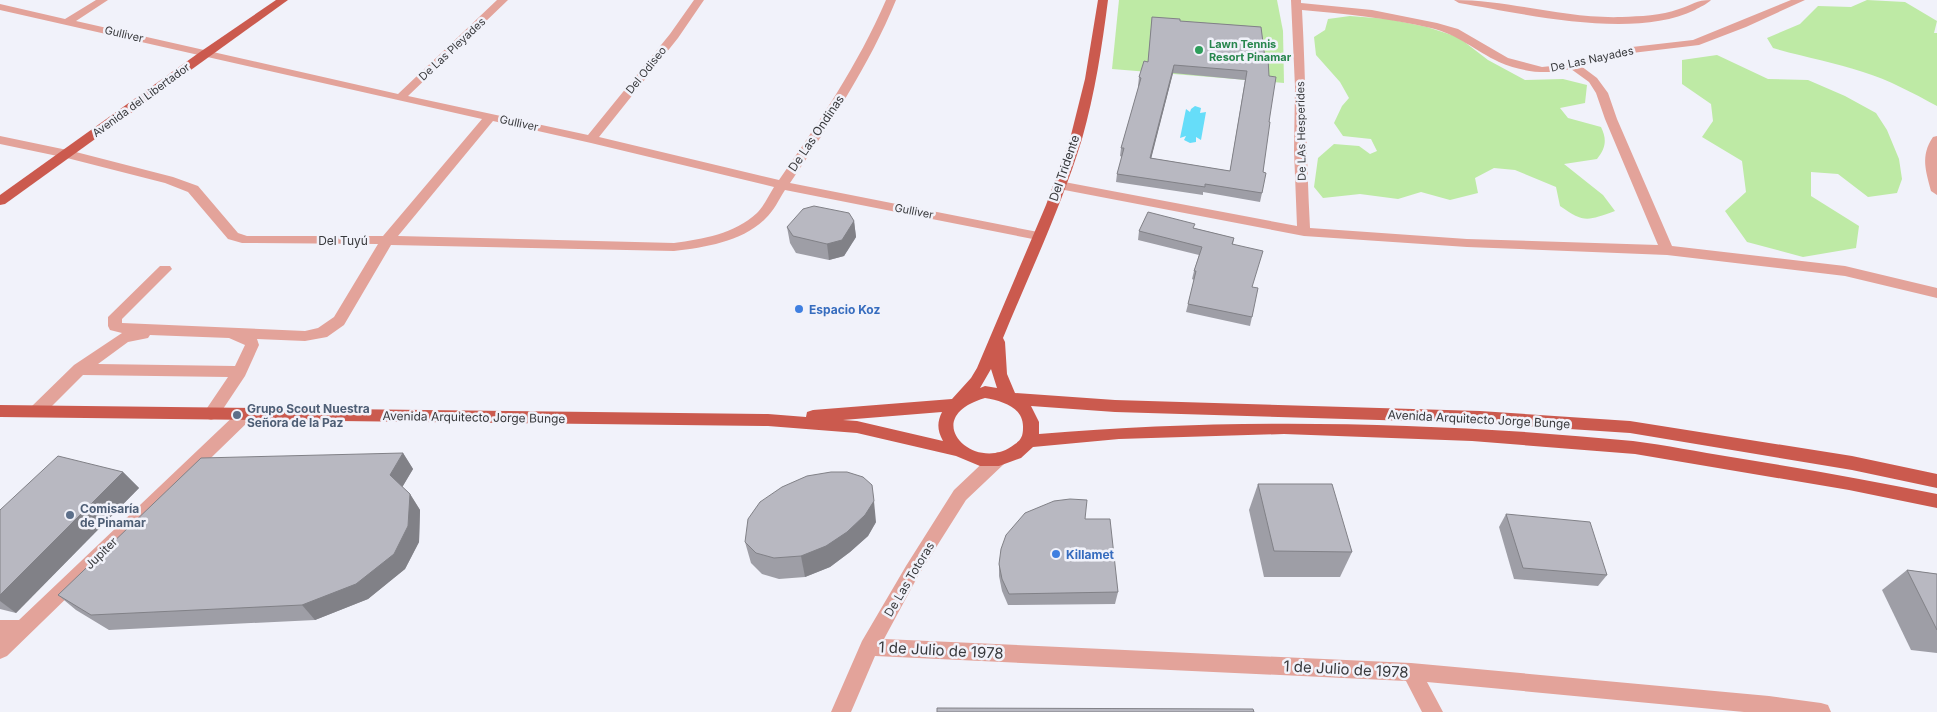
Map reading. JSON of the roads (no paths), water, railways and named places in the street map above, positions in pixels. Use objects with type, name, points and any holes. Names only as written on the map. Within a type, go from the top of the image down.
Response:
[{"type":"main road","name":"Avenida del Libertador","points":[[0,201],[68,154],[204,54],[283,0]]},
{"type":"main road","name":"Del Tridente","points":[[958,401],[976,382],[1060,185],[1085,106],[1092,74],[1103,0]]},
{"type":"main road","name":"Del Tridente","points":[[1000,328],[997,355],[999,374],[1012,397]]},
{"type":"main road","points":[[985,392],[1012,397],[1026,408],[1031,418],[1032,430],[1028,441],[1021,449],[1010,456],[984,460],[960,452],[951,444],[944,424],[947,414],[958,401],[985,392]]},
{"type":"main road","name":"Avenida Arquitecto Jorge Bunge","points":[[1012,397],[1115,406],[1480,418],[1630,427],[1852,463],[1937,481]]},
{"type":"main road","name":"Avenida Arquitecto Jorge Bunge","points":[[768,420],[958,401]]},
{"type":"main road","name":"Avenida Arquitecto Jorge Bunge","points":[[0,410],[768,420],[856,427],[960,452]]},
{"type":"main road","name":"Avenida Arquitecto Jorge Bunge","points":[[1028,441],[1119,433],[1284,428],[1472,435],[1634,448],[1849,483],[1937,501]]},
{"type":"street","points":[[69,21],[103,0]]},
{"type":"street","name":"De Las Pleyades","points":[[400,98],[503,0]]},
{"type":"street","name":"Del Odiseo","points":[[591,138],[674,36],[699,0]]},
{"type":"street","name":"De Las Ondinas","points":[[714,242],[746,228],[762,215],[840,98],[879,31],[891,0]]},
{"type":"street","points":[[1459,0],[1586,19],[1630,21],[1655,19],[1681,12],[1706,0]]},
{"type":"street","name":"De Las Nayades","points":[[1296,3],[1372,13],[1432,25],[1454,32],[1504,60],[1542,70],[1561,68],[1632,50],[1694,43],[1800,0]]},
{"type":"street","name":"De LAs Hesperides","points":[[1296,3],[1301,86],[1300,150],[1304,232]]},
{"type":"street","name":"Gulliver","points":[[0,7],[69,21],[204,54],[400,98],[591,138],[782,185],[1038,236]]},
{"type":"street","points":[[1571,64],[1593,80],[1602,93],[1611,120],[1667,250]]},
{"type":"street","points":[[165,269],[115,317],[115,326],[125,329],[305,336],[322,333],[339,321],[388,240],[490,117]]},
{"type":"street","name":"Del Tuyú","points":[[0,140],[68,154],[169,180],[193,189],[233,236],[247,240],[388,240],[674,247],[714,242]]},
{"type":"street","points":[[1937,140],[1930,150],[1929,158],[1937,191]]},
{"type":"street","points":[[1060,185],[1304,232],[1468,243],[1667,250],[1845,271],[1937,293]]},
{"type":"street","points":[[37,411],[80,369],[124,338],[146,334],[241,336],[249,339],[252,345],[240,372],[211,414]]},
{"type":"street","points":[[80,369],[240,372]]},
{"type":"street","name":"Jupiter","points":[[0,650],[246,414]]},
{"type":"street","name":"De Las Totoras","points":[[841,712],[869,647],[912,572],[960,495],[998,459]]},
{"type":"street","points":[[0,628],[22,628]]},
{"type":"street","name":"1 de Julio de 1978","points":[[869,647],[1411,672],[1769,705],[1821,712]]},
{"type":"street","points":[[1411,672],[1434,712]]},
{"type":"water","points":[[1195,106],[1201,108],[1200,113],[1206,112],[1201,140],[1196,137],[1196,142],[1190,143],[1184,140],[1186,136],[1180,138],[1186,109],[1190,112]]},
{"type":"place","name":"Lawn Tennis Resort Pinamar","points":[[1199,50]]},
{"type":"place","name":"Espacio Koz","points":[[799,309]]},
{"type":"place","name":"Grupo Scout Nuestra Señora de la Paz","points":[[237,415]]},
{"type":"place","name":"Comisaría de Pinamar","points":[[70,515]]},
{"type":"place","name":"Killamet","points":[[1056,554]]}]
